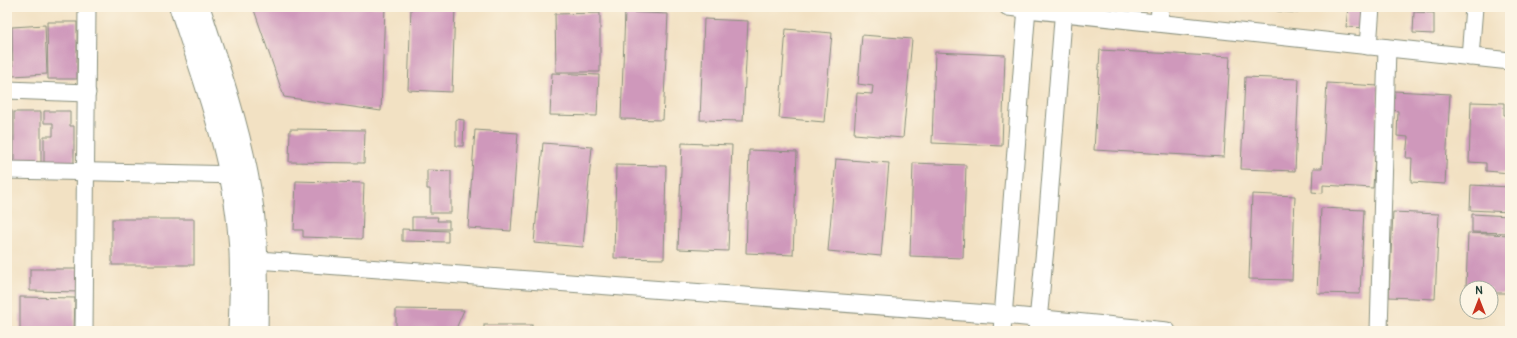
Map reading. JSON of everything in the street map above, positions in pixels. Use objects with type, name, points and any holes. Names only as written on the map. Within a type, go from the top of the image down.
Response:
[{"type":"street","points":[[84,331],[87,7]]},
{"type":"street","points":[[180,7],[219,128],[239,174]]},
{"type":"street","points":[[199,7],[230,101],[239,174],[255,233],[248,259],[239,331]]},
{"type":"street","points":[[1008,7],[1159,15],[1368,46],[1510,61]]},
{"type":"street","points":[[1368,46],[1371,7]]},
{"type":"street","points":[[1470,57],[1474,7]]},
{"type":"street","points":[[1002,323],[1027,8]]},
{"type":"street","points":[[1038,325],[1064,10]]},
{"type":"street","points":[[1379,331],[1387,48]]},
{"type":"street","points":[[7,90],[87,93]]},
{"type":"street","points":[[7,170],[239,174]]},
{"type":"street","points":[[248,259],[1002,323],[1167,331]]},
{"type":"street","points":[[248,259],[257,331]]},
{"type":"building","points":[[253,7],[385,7],[381,111],[284,97]]},
{"type":"building","points":[[411,7],[455,7],[452,92],[408,90]]},
{"type":"building","points":[[1251,7],[1274,7],[1273,10]]},
{"type":"building","points":[[1278,7],[1298,7],[1298,13],[1277,11]]},
{"type":"building","points":[[1348,7],[1369,7],[1368,28],[1346,27]]},
{"type":"building","points":[[625,12],[668,14],[663,120],[621,119]]},
{"type":"building","points":[[1414,12],[1434,13],[1434,34],[1413,33]]},
{"type":"building","points":[[600,13],[600,72],[556,72],[555,14]]},
{"type":"building","points":[[704,19],[748,21],[743,121],[700,120]]},
{"type":"building","points":[[47,22],[77,22],[77,79],[48,79]]},
{"type":"building","points":[[45,25],[47,74],[13,76],[12,27]]},
{"type":"building","points":[[786,29],[832,33],[824,122],[779,118]]},
{"type":"building","points":[[862,35],[912,39],[903,138],[854,134],[857,93],[872,94],[873,86],[858,84]]},
{"type":"building","points":[[1100,50],[1230,57],[1224,157],[1094,150]]},
{"type":"building","points":[[935,52],[1005,55],[1002,146],[932,143]]},
{"type":"building","points":[[552,73],[599,75],[597,116],[550,115]]},
{"type":"building","points":[[1245,77],[1299,79],[1295,171],[1241,169]]},
{"type":"building","points":[[1327,83],[1379,86],[1373,188],[1323,185],[1323,193],[1312,192],[1313,168],[1322,168]]},
{"type":"building","points":[[1394,91],[1450,94],[1445,184],[1411,182],[1412,158],[1406,158],[1408,137],[1397,136],[1398,111],[1392,110]]},
{"type":"building","points":[[1471,102],[1504,103],[1504,115],[1510,115],[1510,173],[1486,171],[1486,163],[1469,162]]},
{"type":"building","points":[[7,111],[12,111],[12,162],[7,162]]},
{"type":"building","points":[[44,111],[70,111],[70,126],[74,126],[74,164],[44,164],[44,136],[53,136],[53,123],[44,123]]},
{"type":"building","points":[[14,112],[41,112],[41,163],[14,163]]},
{"type":"building","points":[[456,119],[464,120],[463,146],[456,146]]},
{"type":"building","points":[[290,129],[365,130],[364,163],[289,162]]},
{"type":"building","points":[[475,130],[518,133],[511,231],[468,228]]},
{"type":"building","points":[[543,143],[592,147],[583,247],[534,243]]},
{"type":"building","points":[[682,143],[732,145],[728,251],[678,249]]},
{"type":"building","points":[[749,150],[797,152],[793,255],[746,253]]},
{"type":"building","points":[[836,159],[889,163],[881,256],[828,251]]},
{"type":"building","points":[[913,163],[966,165],[963,258],[910,256]]},
{"type":"building","points":[[616,165],[666,166],[664,259],[614,258]]},
{"type":"building","points":[[427,170],[451,171],[451,213],[430,213],[430,189],[427,189]]},
{"type":"building","points":[[296,181],[364,183],[362,239],[303,237],[303,230],[294,230]]},
{"type":"building","points":[[1471,185],[1510,187],[1510,212],[1470,210]]},
{"type":"building","points":[[1252,194],[1295,196],[1292,280],[1249,279]]},
{"type":"building","points":[[1321,208],[1364,210],[1360,294],[1317,293]]},
{"type":"building","points":[[1393,212],[1439,214],[1435,299],[1389,297]]},
{"type":"building","points":[[1472,214],[1510,216],[1510,233],[1472,232]]},
{"type":"building","points":[[412,217],[438,217],[437,221],[449,221],[449,229],[412,229]]},
{"type":"building","points":[[112,219],[194,219],[194,265],[112,265]]},
{"type":"building","points":[[402,229],[448,231],[448,242],[402,241]]},
{"type":"building","points":[[1468,233],[1510,235],[1508,293],[1499,293],[1499,280],[1466,280]]},
{"type":"building","points":[[30,269],[82,269],[82,292],[30,291]]},
{"type":"building","points":[[20,297],[75,298],[74,331],[20,331]]},
{"type":"building","points":[[396,309],[464,310],[455,331],[400,331],[396,325]]},
{"type":"building","points":[[484,325],[532,325],[532,331],[484,331]]}]
